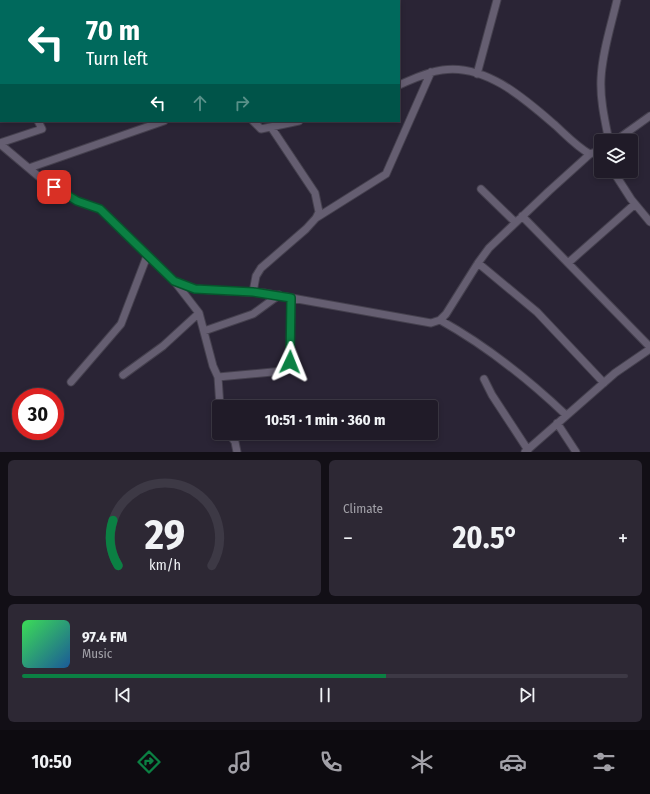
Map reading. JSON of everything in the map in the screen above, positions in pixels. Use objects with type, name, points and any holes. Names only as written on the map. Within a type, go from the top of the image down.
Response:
[{"type":"street","points":[[478,74],[497,0]]},
{"type":"street","points":[[608,134],[601,93],[601,79],[603,63],[617,0]]},
{"type":"street","points":[[400,85],[430,72],[454,69],[478,74],[496,81],[517,94],[590,154]]},
{"type":"street","points":[[253,292],[256,276],[261,268],[316,218],[386,174],[430,72]]},
{"type":"street","points":[[625,134],[650,116]]},
{"type":"street","points":[[38,122],[42,129],[0,143],[28,168],[65,194],[100,209],[174,281],[199,313],[218,377],[220,400]]},
{"type":"street","points":[[28,168],[161,122]]},
{"type":"street","points":[[254,122],[261,129],[294,122]]},
{"type":"street","points":[[271,127],[315,193],[319,212],[316,218]]},
{"type":"street","points":[[174,281],[195,289],[253,292],[431,323],[440,320],[446,314],[489,248],[515,222],[590,154],[594,153]]},
{"type":"street","points":[[618,178],[650,222]]},
{"type":"street","points":[[481,188],[515,222]]},
{"type":"street","points":[[568,263],[636,204]]},
{"type":"street","points":[[484,379],[526,451],[604,382],[650,348],[522,216]]},
{"type":"street","points":[[72,382],[121,324],[147,256]]},
{"type":"street","points":[[478,263],[537,312],[604,382]]},
{"type":"street","points":[[204,331],[253,314],[279,296]]},
{"type":"street","points":[[218,377],[283,371],[286,368],[290,362],[291,298]]},
{"type":"street","points":[[124,375],[163,346],[199,313]]},
{"type":"street","points":[[440,320],[499,359],[547,397],[566,415]]},
{"type":"street","points":[[557,423],[576,452]]},
{"type":"street","points":[[234,440],[237,452]]},
{"type":"route","points":[[54,187],[77,201],[100,209],[151,261],[174,281],[195,289],[264,293],[291,298],[290,362]]}]
